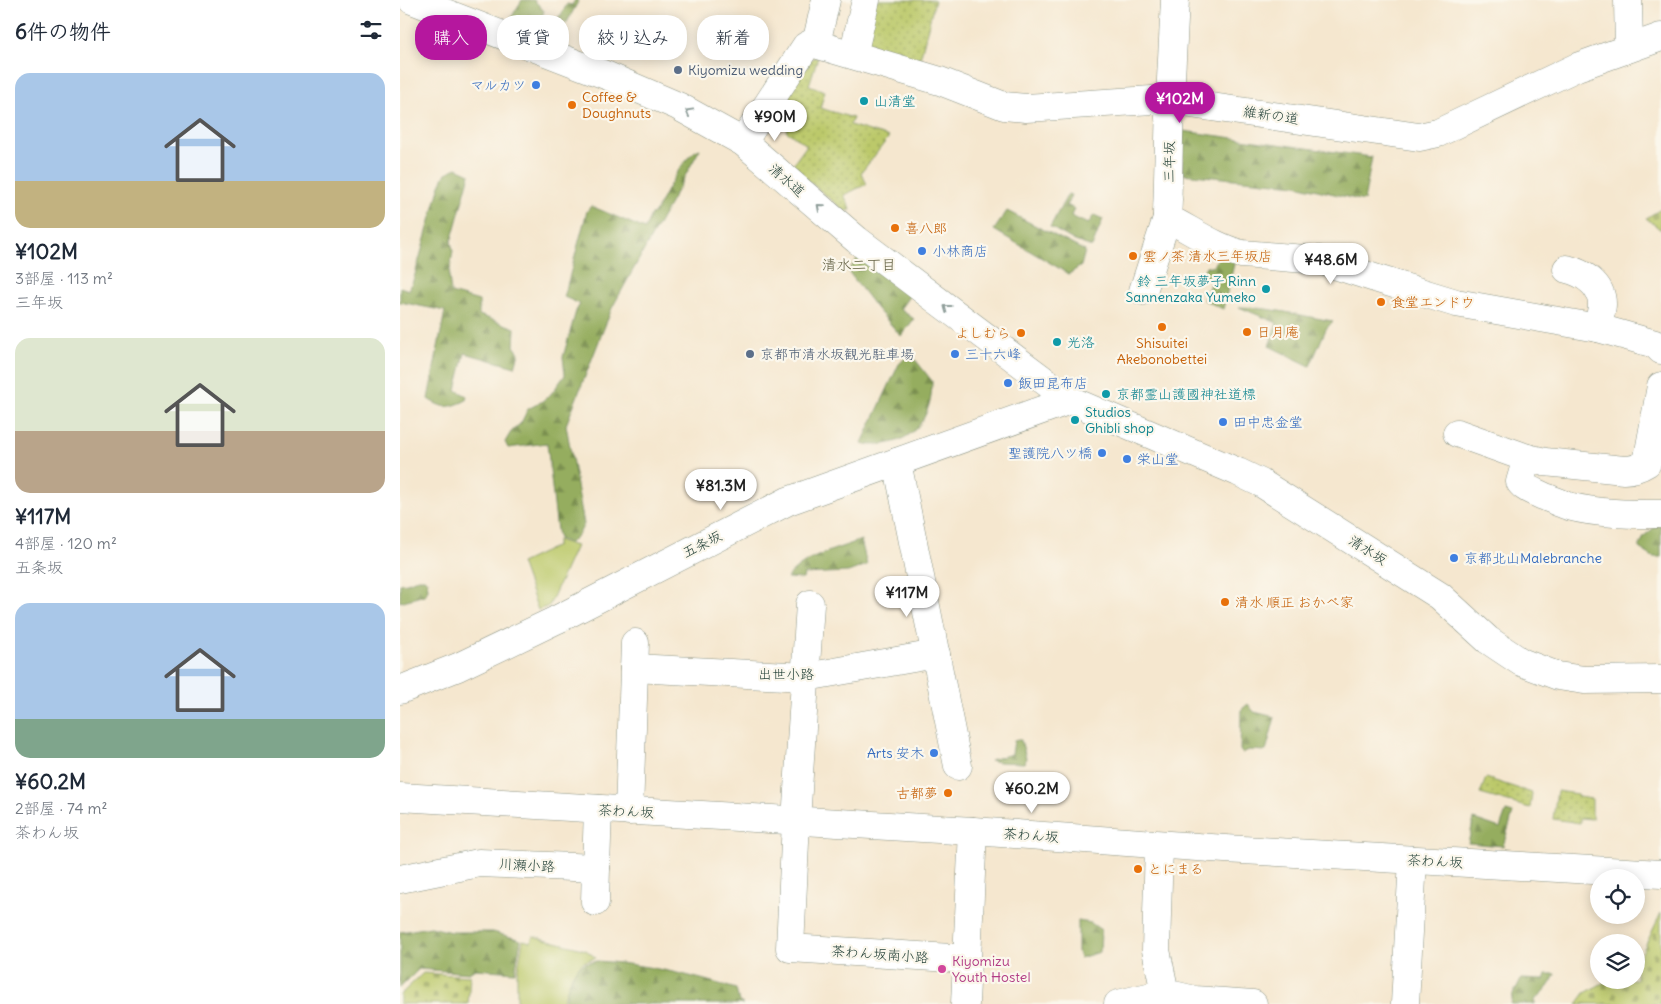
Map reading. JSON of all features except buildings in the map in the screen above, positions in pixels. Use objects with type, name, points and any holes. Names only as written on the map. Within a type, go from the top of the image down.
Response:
[{"type":"street","points":[[743,142],[806,46],[816,44],[826,0]]},
{"type":"street","points":[[853,55],[866,0]]},
{"type":"street","points":[[1142,291],[1167,218],[1175,0]]},
{"type":"street","points":[[1628,0],[1629,48]]},
{"type":"street","name":"清水道","points":[[416,1],[617,79],[678,106],[743,142],[858,240],[1086,402]]},
{"type":"street","name":"維新の道","points":[[816,44],[940,81],[1009,107],[1026,108],[1152,100],[1170,101],[1419,136],[1438,133],[1577,67],[1661,37]]},
{"type":"street","points":[[1167,218],[1232,252],[1319,260],[1456,302],[1598,328],[1655,344],[1661,350]]},
{"type":"street","points":[[1567,269],[1590,279],[1598,290],[1602,303],[1598,328]]},
{"type":"street","points":[[1457,433],[1527,458],[1545,462],[1624,470],[1640,467],[1647,462],[1661,386]]},
{"type":"street","name":"五条坂","points":[[400,690],[458,667],[556,620],[788,501],[897,462],[1086,402]]},
{"type":"street","name":"清水坂","points":[[1086,402],[1261,483],[1440,596],[1498,648],[1527,665],[1558,676],[1584,680],[1661,679]]},
{"type":"street","points":[[1527,458],[1520,482],[1522,485],[1543,496],[1568,506],[1594,511],[1623,514],[1661,514]]},
{"type":"street","points":[[897,462],[958,766]]},
{"type":"street","points":[[796,821],[810,604]]},
{"type":"street","name":"出世小路","points":[[629,810],[634,655],[806,677],[936,654]]},
{"type":"street","name":"茶わん坂","points":[[400,797],[973,831],[1159,845],[1661,874]]},
{"type":"street","points":[[595,902],[598,809]]},
{"type":"street","name":"茶わん坂南小路","points":[[796,821],[790,948],[967,959]]},
{"type":"street","points":[[965,1004],[973,831]]},
{"type":"street","points":[[1159,845],[1156,950],[1165,993]]},
{"type":"street","points":[[1406,1004],[1413,860]]},
{"type":"street","name":"川瀬小路","points":[[400,878],[479,863],[596,868]]},
{"type":"street","points":[[1118,1004],[1165,993],[1195,1000],[1253,1004]]},
{"type":"green space","points":[[522,0],[534,0],[544,11],[543,15],[513,15]]},
{"type":"green space","points":[[575,0],[579,0],[569,18],[569,15],[561,15],[567,4],[572,5]]},
{"type":"green space","points":[[875,0],[935,0],[920,59],[865,44]]},
{"type":"green space","points":[[818,57],[809,85],[825,91],[820,108],[853,118],[850,125],[889,137],[861,173],[867,184],[844,195],[851,210],[845,211],[791,167],[807,145],[786,131],[793,120],[782,113],[774,123],[769,119],[812,58]]},
{"type":"green space","points":[[1183,131],[1372,157],[1364,201],[1296,185],[1182,174]]},
{"type":"green space","points":[[700,149],[612,308],[566,425],[584,524],[579,534],[570,543],[559,539],[557,531],[547,443],[508,448],[505,442],[511,432],[521,423],[528,409],[551,394],[565,375],[563,357],[576,311],[580,304],[564,297],[587,211],[591,206],[645,229],[651,214],[655,213],[681,167],[694,152]]},
{"type":"green space","points":[[457,168],[470,174],[451,242],[453,250],[449,276],[451,293],[479,301],[479,315],[515,328],[514,346],[519,353],[515,367],[465,353],[456,390],[467,396],[465,401],[455,405],[442,406],[428,399],[445,311],[400,302],[400,287],[409,290],[440,185],[446,173]]},
{"type":"green space","points":[[1068,194],[1071,195],[1067,205],[1074,209],[1071,216],[1088,224],[1094,215],[1103,219],[1092,247],[1075,241],[1050,227]]},
{"type":"green space","points":[[1661,209],[1661,230],[1646,218]]},
{"type":"green space","points":[[1007,211],[1085,251],[1081,266],[1069,274],[994,230]]},
{"type":"green space","points":[[1221,253],[1235,260],[1223,309],[1204,300],[1211,281],[1202,274],[1206,266],[1213,267]]},
{"type":"green space","points":[[858,258],[910,295],[900,309],[914,319],[901,336],[877,309],[848,271]]},
{"type":"green space","points":[[1239,307],[1274,310],[1333,321],[1326,329],[1310,366],[1269,346],[1277,323]]},
{"type":"green space","points":[[910,353],[932,381],[926,414],[921,423],[906,437],[885,444],[868,445],[862,443],[899,364]]},
{"type":"green space","points":[[1656,526],[1661,526],[1661,557],[1653,557],[1639,548],[1644,536]]},
{"type":"green space","points":[[557,540],[576,546],[549,606],[538,610],[521,563],[557,546]]},
{"type":"green space","points":[[861,540],[867,565],[848,572],[804,574],[803,579],[787,578],[794,570],[811,559]]},
{"type":"green space","points":[[417,579],[427,581],[428,589],[425,595],[400,602],[400,584]]},
{"type":"green space","points":[[1248,704],[1254,712],[1275,717],[1266,751],[1249,750],[1242,753],[1240,750],[1241,710]]},
{"type":"green space","points":[[1021,740],[1026,758],[1024,763],[990,760],[1012,754],[1014,741]]},
{"type":"green space","points":[[1486,778],[1532,793],[1530,808],[1480,794]]},
{"type":"green space","points":[[1557,791],[1577,794],[1578,797],[1592,799],[1592,819],[1580,818],[1580,823],[1553,819]]},
{"type":"green space","points":[[1506,811],[1513,813],[1503,846],[1468,843],[1474,819],[1500,828]]},
{"type":"green space","points":[[1661,913],[1661,1004],[1577,1004],[1585,993],[1592,989],[1645,989],[1645,946]]},
{"type":"green space","points":[[1078,921],[1091,923],[1101,930],[1100,952],[1080,958],[1078,952]]},
{"type":"green space","points":[[431,927],[451,932],[493,932],[521,940],[515,972],[475,969],[469,973],[419,969],[400,988],[400,932]]},
{"type":"green space","points":[[533,936],[586,950],[596,958],[583,962],[572,974],[562,1004],[517,1004],[517,973],[523,940],[531,942]]},
{"type":"green space","points":[[597,961],[650,967],[736,989],[739,1002],[743,1004],[565,1004],[570,981],[576,970],[585,963]]},
{"type":"green space","points":[[423,973],[470,976],[468,1004],[400,1004],[400,995]]},
{"type":"green space","points":[[1546,974],[1555,974],[1547,988],[1535,1000],[1535,1004],[1511,1004],[1521,979],[1544,980]]},
{"type":"place","name":"Kiyomizu wedding","points":[[678,70]]},
{"type":"place","name":"マルカツ","points":[[536,85]]},
{"type":"place","name":"山清堂","points":[[864,101]]},
{"type":"place","name":"Coffee & Doughnuts","points":[[572,105]]},
{"type":"place","name":"喜八郎","points":[[895,228]]},
{"type":"place","name":"小林商店","points":[[922,251]]},
{"type":"place","name":"雲ノ茶 清水三年坂店","points":[[1133,256]]},
{"type":"place","name":"鈴 三年坂夢子 Rinn Sannenzaka Yumeko","points":[[1266,289]]},
{"type":"place","name":"食堂エンドウ","points":[[1381,302]]},
{"type":"place","name":"Shisuitei Akebonobettei","points":[[1162,327]]},
{"type":"place","name":"日月庵","points":[[1247,332]]},
{"type":"place","name":"よしむら","points":[[1021,333]]},
{"type":"place","name":"光洛","points":[[1057,342]]},
{"type":"place","name":"京都市清水坂観光駐車場","points":[[750,354]]},
{"type":"place","name":"三十六峰","points":[[955,354]]},
{"type":"place","name":"飯田昆布店","points":[[1008,383]]},
{"type":"place","name":"京都霊山護國神社道標","points":[[1106,394]]},
{"type":"place","name":"Studios Ghibli shop","points":[[1075,420]]},
{"type":"place","name":"田中忠金堂","points":[[1223,422]]},
{"type":"place","name":"聖護院八ツ橋","points":[[1102,453]]},
{"type":"place","name":"栄山堂","points":[[1127,459]]},
{"type":"place","name":"京都北山Malebranche","points":[[1454,558]]},
{"type":"place","name":"清水 順正 おかべ家","points":[[1225,602]]},
{"type":"place","name":"Arts 安木","points":[[934,753]]},
{"type":"place","name":"古都夢","points":[[948,793]]},
{"type":"place","name":"とにまる","points":[[1138,869]]},
{"type":"place","name":"Kiyomizu Youth Hostel","points":[[942,969]]},
{"type":"district","name":"清水二丁目","points":[[859,265]]}]
